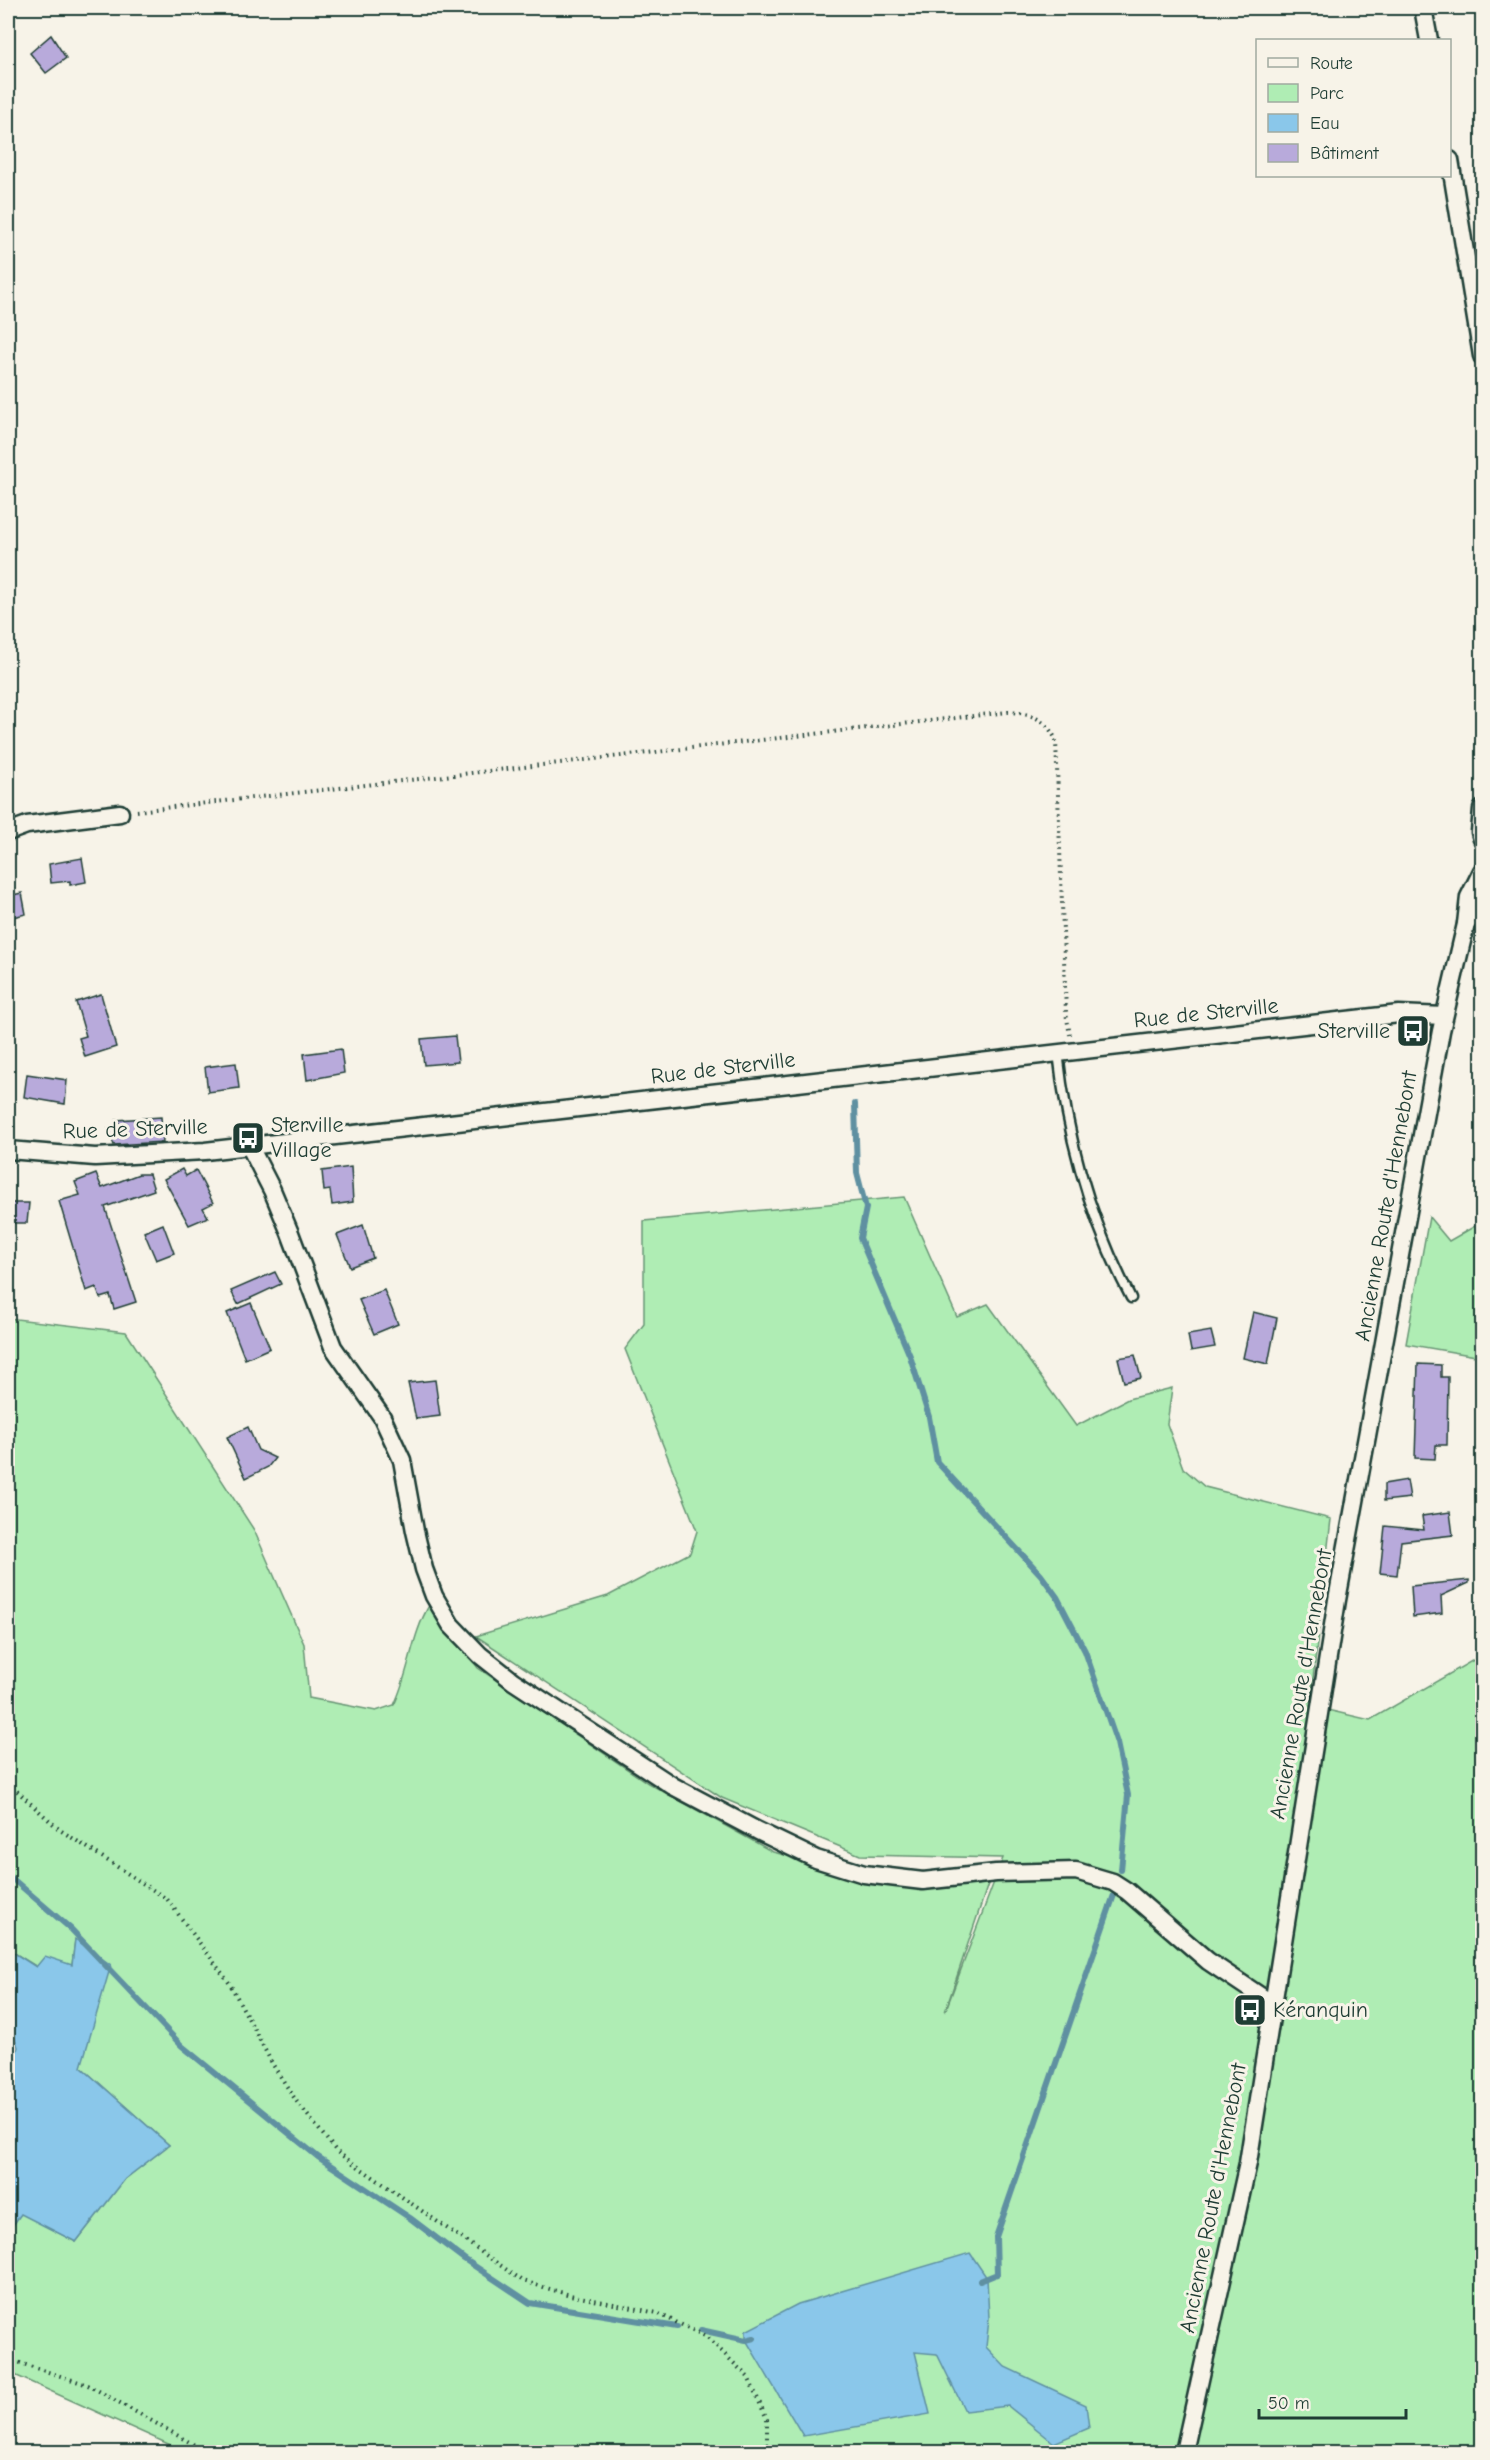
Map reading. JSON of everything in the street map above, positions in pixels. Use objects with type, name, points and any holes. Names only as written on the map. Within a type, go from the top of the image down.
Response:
[{"type":"street","points":[[1424,8],[1429,39]]},
{"type":"street","points":[[1451,172],[1482,356]]},
{"type":"street","points":[[1482,809],[1480,832],[1482,840]]},
{"type":"street","points":[[8,832],[27,825],[120,813]]},
{"type":"street","name":"Ancienne Route d'Hennebont","points":[[1184,2452],[1248,2163],[1337,1600],[1444,1016],[1466,924],[1469,897],[1482,871]]},
{"type":"street","points":[[1466,924],[1482,906]]},
{"type":"street","name":"Rue de Sterville","points":[[8,1150],[95,1157],[205,1151],[1399,1014],[1444,1016]]},
{"type":"street","points":[[249,1145],[291,1233],[333,1347],[382,1417],[402,1460],[414,1531],[434,1596],[451,1625],[480,1655],[513,1681],[672,1786],[758,1832],[816,1859],[864,1874],[923,1881],[996,1873],[1076,1871],[1098,1876],[1127,1891],[1208,1961],[1272,2004]]},
{"type":"lane","points":[[1066,1051],[1060,1072],[1081,1174],[1095,1221],[1131,1298]]},
{"type":"path","points":[[120,813],[1008,712],[1033,715],[1050,728],[1056,740],[1066,1051]]},
{"type":"path","points":[[8,1783],[60,1830],[167,1899],[230,1984],[273,2065],[297,2102],[337,2152],[523,2281],[570,2295],[657,2313],[707,2337],[747,2377],[767,2419],[767,2452]]},
{"type":"path","points":[[8,2359],[88,2385],[207,2452]]},
{"type":"green space","points":[[904,1197],[957,1317],[988,1304],[1076,1426],[1128,1399],[1172,1388],[1167,1424],[1183,1468],[1205,1487],[1331,1519],[1310,1706],[1370,1720],[1482,1655],[1482,2452],[186,2452],[8,2372],[8,2232],[21,2213],[76,2242],[125,2179],[169,2145],[81,2067],[75,1939],[72,1965],[37,1967],[8,1949],[8,1318],[126,1332],[254,1530],[304,1644],[309,1698],[376,1711],[394,1705],[419,1628],[430,1604],[478,1668],[648,1783],[773,1852],[918,1889],[988,1884],[945,2012],[1003,1858],[860,1855],[722,1798],[476,1636],[608,1596],[690,1553],[697,1531],[625,1349],[644,1324],[644,1221]]},
{"type":"green space","points":[[1429,1217],[1449,1241],[1482,1222],[1482,1357],[1406,1344]]},
{"type":"water","points":[[75,1939],[111,1965],[81,2067],[169,2145],[125,2179],[76,2242],[21,2214],[8,2232],[8,2077],[18,2047],[8,2019],[8,1949],[36,1967],[45,1956],[72,1965]]},
{"type":"water","points":[[970,2253],[987,2278],[989,2319],[986,2347],[1005,2367],[1086,2405],[1089,2428],[1054,2443],[1008,2406],[965,2411],[937,2354],[915,2352],[930,2414],[803,2436],[746,2340],[746,2331],[798,2304]]},
{"type":"building","points":[[51,35],[66,58],[46,73],[30,53]]},
{"type":"building","points":[[82,858],[86,882],[70,885],[70,881],[51,883],[49,864]]},
{"type":"building","points":[[22,893],[26,914],[8,918],[8,896]]},
{"type":"building","points":[[101,994],[116,1047],[85,1057],[79,1038],[86,1036],[76,1002]]},
{"type":"building","points":[[455,1036],[458,1062],[424,1065],[421,1039]]},
{"type":"building","points":[[341,1049],[344,1073],[307,1080],[304,1054]]},
{"type":"building","points":[[236,1063],[239,1088],[208,1092],[205,1067]]},
{"type":"building","points":[[27,1074],[67,1080],[65,1104],[24,1097]]},
{"type":"building","points":[[161,1117],[163,1142],[114,1145],[108,1129],[122,1127],[117,1120]]},
{"type":"building","points":[[351,1167],[353,1202],[332,1205],[330,1190],[324,1191],[322,1171]]},
{"type":"building","points":[[182,1169],[186,1176],[196,1170],[213,1203],[203,1208],[208,1217],[189,1225],[164,1179]]},
{"type":"building","points":[[96,1174],[102,1188],[139,1174],[149,1174],[154,1190],[105,1207],[136,1302],[114,1309],[110,1295],[100,1298],[96,1287],[86,1291],[59,1201],[80,1195],[75,1182]]},
{"type":"building","points":[[8,1203],[29,1203],[27,1223],[8,1223]]},
{"type":"building","points":[[163,1224],[174,1253],[156,1260],[144,1232]]},
{"type":"building","points":[[363,1225],[373,1258],[350,1267],[337,1235]]},
{"type":"building","points":[[275,1272],[281,1284],[238,1304],[231,1291]]},
{"type":"building","points":[[384,1290],[398,1324],[374,1334],[359,1300]]},
{"type":"building","points":[[251,1303],[270,1348],[245,1359],[227,1313]]},
{"type":"building","points":[[1253,1312],[1277,1318],[1268,1364],[1243,1358]]},
{"type":"building","points":[[1211,1331],[1215,1347],[1191,1351],[1188,1335]]},
{"type":"building","points":[[1135,1355],[1141,1378],[1124,1382],[1118,1358]]},
{"type":"building","points":[[1418,1364],[1441,1365],[1441,1377],[1448,1377],[1447,1445],[1436,1445],[1435,1459],[1415,1458]]},
{"type":"building","points":[[435,1380],[440,1416],[416,1419],[408,1383]]},
{"type":"building","points":[[248,1427],[258,1450],[275,1458],[268,1467],[246,1478],[227,1437]]},
{"type":"building","points":[[1407,1480],[1410,1498],[1384,1501],[1384,1484]]},
{"type":"building","points":[[1450,1512],[1453,1535],[1401,1541],[1397,1575],[1380,1573],[1385,1526],[1424,1530],[1422,1516]]},
{"type":"building","points":[[1469,1580],[1469,1583],[1441,1596],[1442,1613],[1413,1617],[1411,1586]]},
{"type":"waterway","points":[[855,1104],[857,1173],[866,1208],[860,1238],[910,1356],[929,1417],[937,1462],[1041,1575],[1057,1597],[1085,1651],[1117,1743],[1128,1795],[1121,1870]]},
{"type":"waterway","points":[[8,1875],[71,1929],[182,2046],[318,2157],[410,2218],[464,2259],[530,2303],[677,2327]]},
{"type":"waterway","points":[[980,2281],[997,2274],[996,2237],[1115,1892]]},
{"type":"waterway","points":[[701,2330],[746,2340],[754,2338]]},
{"type":"place","name":"Sterville","points":[[1413,1031]]},
{"type":"place","name":"Sterville Village","points":[[248,1138]]},
{"type":"place","name":"Kéranquin","points":[[1250,2010]]}]
